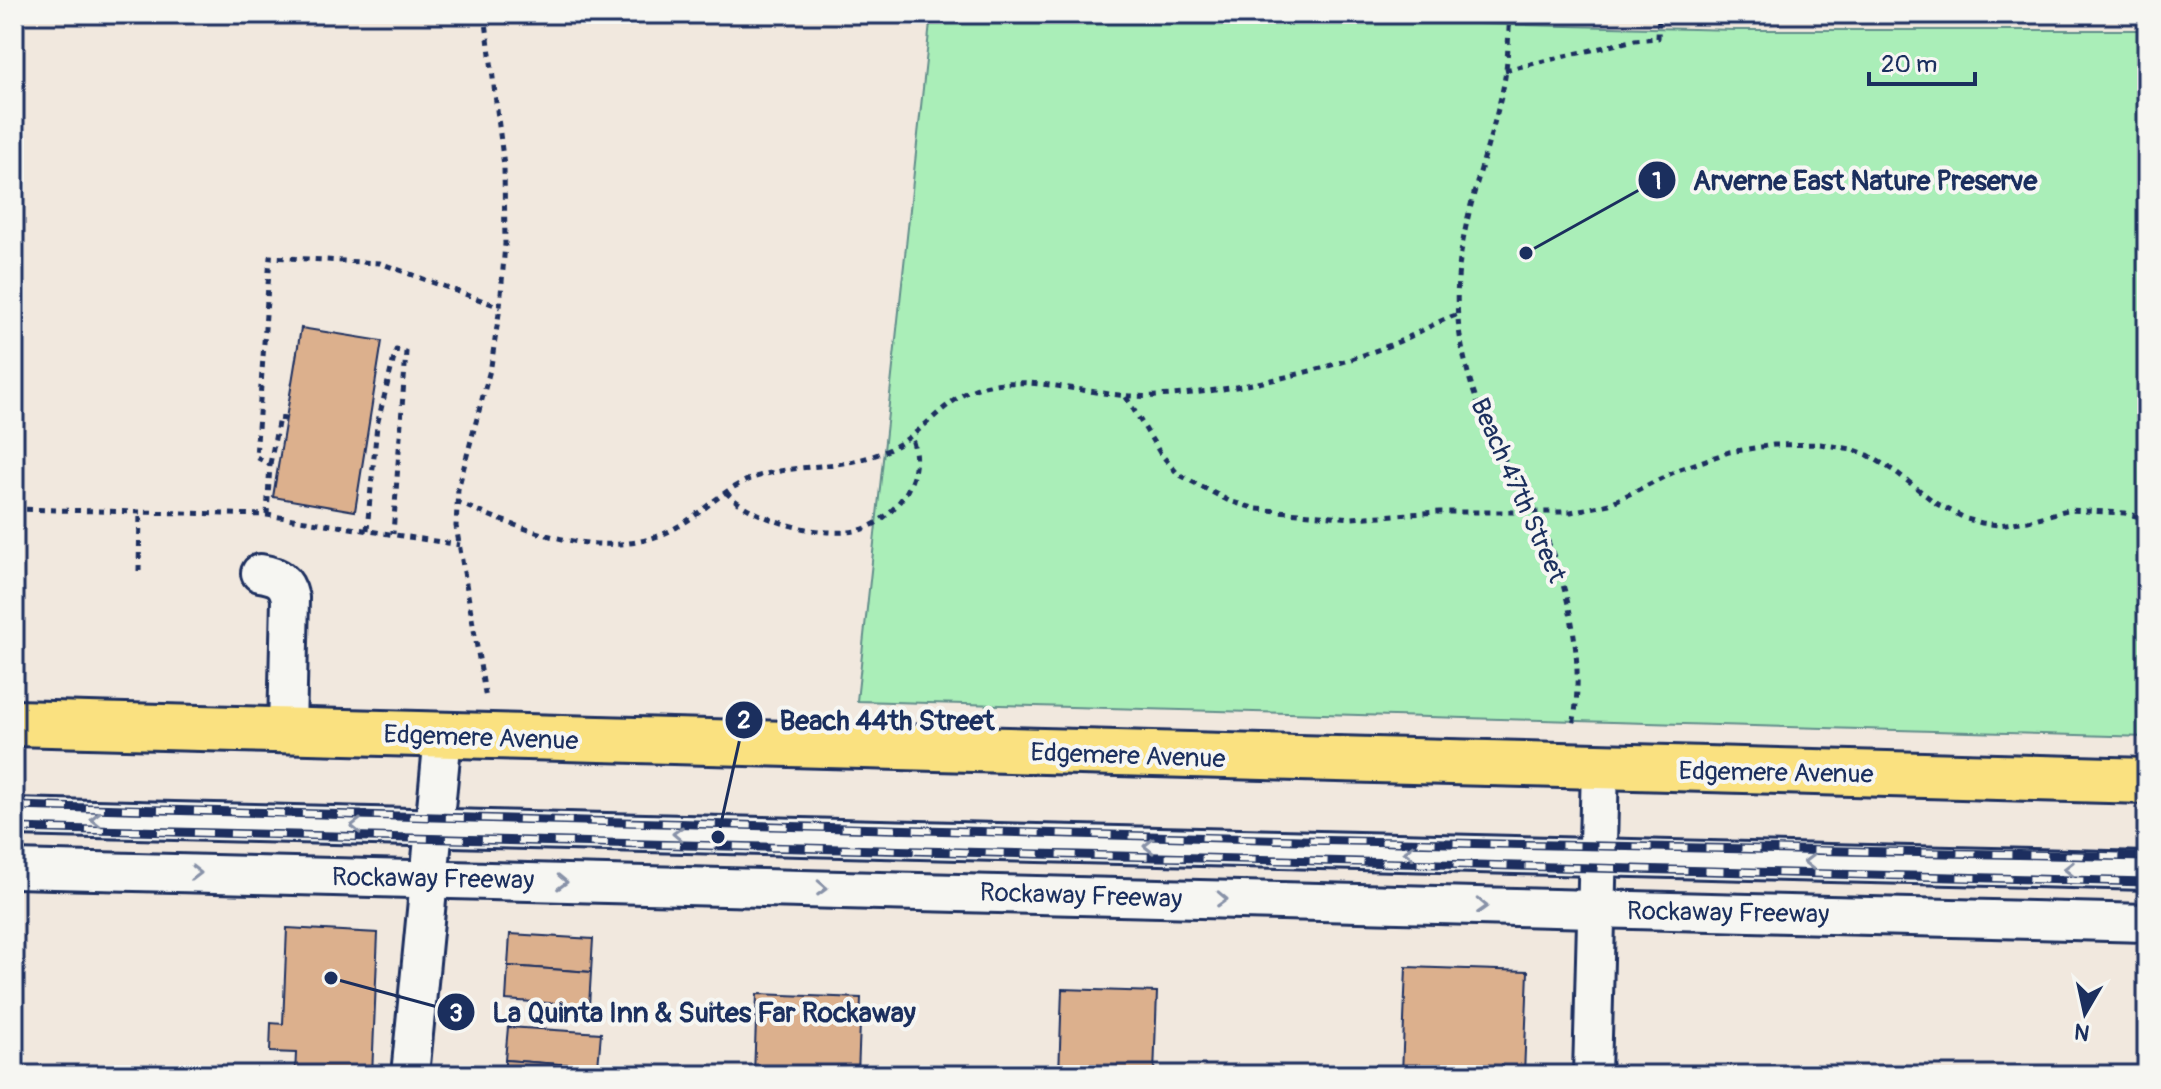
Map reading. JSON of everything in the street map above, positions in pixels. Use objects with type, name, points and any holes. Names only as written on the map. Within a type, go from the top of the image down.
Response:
[{"type":"main road","name":"Edgemere Avenue","points":[[14,723],[2147,781]]},
{"type":"street","points":[[260,573],[284,581],[290,598],[287,730]]},
{"type":"street","points":[[410,1075],[443,736]]},
{"type":"street","points":[[1592,1075],[1600,767]]},
{"type":"street","name":"Rockaway Freeway","points":[[14,817],[2147,871]]},
{"type":"street","name":"Rockaway Freeway","points":[[14,869],[2147,923]]},
{"type":"path","points":[[485,14],[504,166],[505,244],[500,307],[484,399],[456,502],[456,526],[487,703]]},
{"type":"path","name":"Beach 47th Street","points":[[1510,14],[1503,90],[1463,236],[1459,314],[1466,364],[1482,413],[1535,513],[1560,574],[1574,632],[1579,677],[1572,731]]},
{"type":"path","points":[[1505,70],[1635,40],[1658,38],[1659,14]]},
{"type":"path","points":[[270,464],[256,457],[270,257],[380,263],[500,307]]},
{"type":"path","points":[[456,502],[510,524],[552,536],[598,543],[659,536],[741,482],[777,471],[823,468],[870,458],[911,437],[958,396],[987,385],[1026,383],[1126,397],[1221,388],[1295,373],[1399,341],[1459,314]]},
{"type":"path","points":[[367,530],[375,436],[396,350],[406,352],[393,534]]},
{"type":"path","points":[[1126,397],[1160,453],[1178,474],[1242,506],[1352,518],[1439,512],[1571,512],[1609,504],[1708,458],[1751,448],[1797,444],[1837,445],[1868,455],[1937,504],[1982,523],[2013,523],[2054,512],[2079,510],[2125,513],[2147,519]]},
{"type":"path","points":[[267,515],[270,464],[279,418],[286,419]]},
{"type":"path","points":[[367,434],[375,436]]},
{"type":"path","points":[[726,491],[740,505],[787,523],[831,532],[864,529],[892,510],[910,485],[916,459],[916,448],[911,437]]},
{"type":"path","points":[[14,509],[267,515],[460,545]]},
{"type":"path","points":[[139,571],[140,512]]},
{"type":"green space","points":[[931,14],[1360,14],[1489,24],[1735,30],[2147,30],[2147,737],[857,701]]},
{"type":"building","points":[[301,328],[382,341],[355,511],[273,497]]},
{"type":"building","points":[[287,928],[378,933],[372,1075],[295,1075],[296,1053],[270,1052],[271,1023],[283,1024]]},
{"type":"building","points":[[510,934],[593,939],[591,972],[508,966]]},
{"type":"building","points":[[508,966],[591,972],[589,1006],[506,1000]]},
{"type":"building","points":[[1406,967],[1528,971],[1524,1075],[1402,1075]]},
{"type":"building","points":[[1062,989],[1157,992],[1154,1075],[1059,1075]]},
{"type":"building","points":[[757,994],[861,998],[858,1074],[896,1075],[754,1075]]},
{"type":"building","points":[[508,1027],[601,1033],[598,1067],[505,1060]]},
{"type":"building","points":[[505,1060],[598,1067],[598,1075],[505,1075]]},
{"type":"building","points":[[2142,1063],[2147,1063],[2147,1075],[2141,1075]]},
{"type":"railway","points":[[14,806],[1301,840],[2147,857]]},
{"type":"railway","points":[[14,828],[2147,882]]},
{"type":"place","name":"Arverne East Nature Preserve","points":[[1526,253]]},
{"type":"place","name":"Beach 44th Street","points":[[718,837]]},
{"type":"place","name":"La Quinta Inn & Suites Far Rockaway","points":[[331,978]]}]
